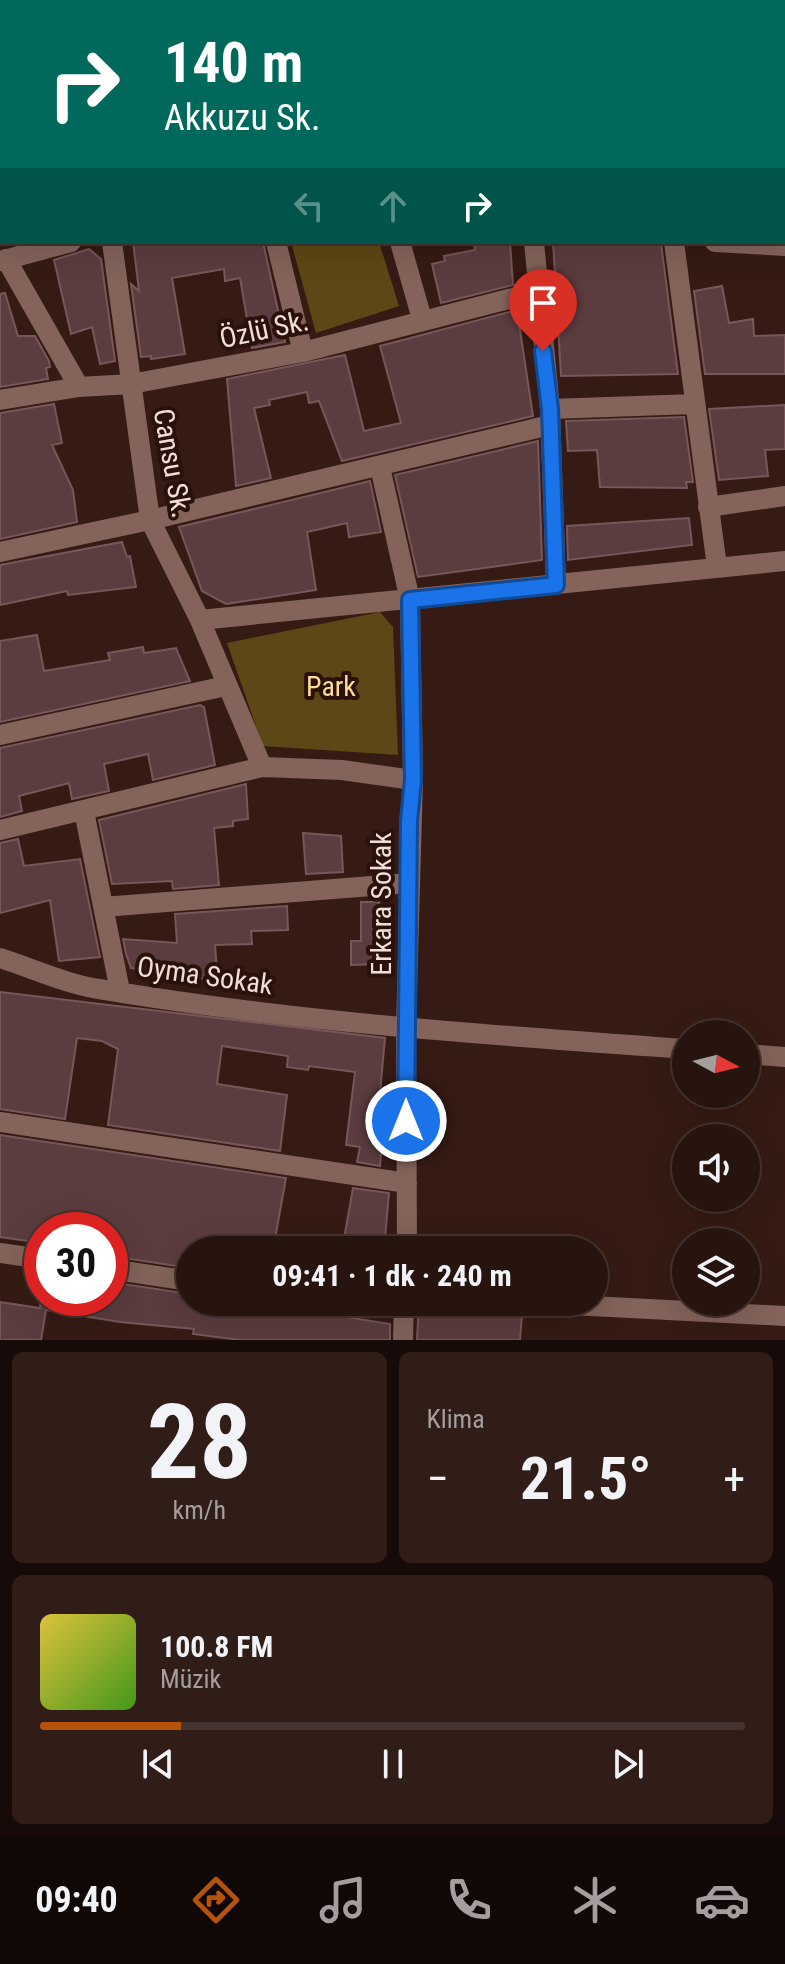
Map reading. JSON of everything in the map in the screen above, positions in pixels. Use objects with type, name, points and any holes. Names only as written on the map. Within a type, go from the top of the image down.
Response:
[{"type":"street","points":[[63,244],[3,260],[79,387]]},
{"type":"street","name":"Cansu Sk.","points":[[112,244],[150,520],[200,620],[262,767]]},
{"type":"street","points":[[276,244],[303,352]]},
{"type":"street","points":[[401,244],[422,319]]},
{"type":"street","points":[[534,244],[536,292],[550,417],[556,585]]},
{"type":"street","points":[[674,244],[717,567]]},
{"type":"street","points":[[750,244],[785,246]]},
{"type":"street","name":"Özlü Sk.","points":[[0,400],[79,387],[131,384],[303,352],[536,292]]},
{"type":"street","points":[[0,552],[380,467],[550,417],[694,404]]},
{"type":"street","name":"Erkara Sokak","points":[[380,467],[410,600],[413,780],[406,1028],[407,1236]]},
{"type":"street","points":[[708,507],[785,496]]},
{"type":"street","points":[[200,620],[785,561]]},
{"type":"street","points":[[0,735],[226,686]]},
{"type":"street","points":[[0,830],[262,767],[342,770],[413,780]]},
{"type":"street","points":[[84,811],[120,991]]},
{"type":"street","points":[[103,907],[410,883]]},
{"type":"street","name":"Oyma Sokak","points":[[0,958],[97,989],[406,1028],[672,1048]]},
{"type":"street","points":[[760,1055],[785,1057]]},
{"type":"street","points":[[0,1122],[407,1183]]},
{"type":"street","points":[[0,1253],[24,1256]]},
{"type":"street","points":[[128,1272],[176,1279]]},
{"type":"street","points":[[608,1307],[785,1316]]},
{"type":"street","points":[[403,1340],[404,1316]]},
{"type":"green space","points":[[292,244],[380,244],[399,306],[316,333]]},
{"type":"green space","name":"Park","points":[[380,612],[393,627],[398,755],[263,746],[227,643]]},
{"type":"building","points":[[133,244],[263,244],[285,342],[252,348],[240,278],[225,281],[224,269],[172,278],[185,354],[151,359],[151,356],[141,357],[131,284],[139,291]]},
{"type":"building","points":[[474,244],[510,244],[513,285],[441,303],[432,264],[445,261],[444,256],[475,250]]},
{"type":"building","points":[[553,244],[661,244],[678,374],[561,376]]},
{"type":"building","points":[[89,249],[101,259],[115,361],[100,364],[92,327],[71,334],[54,260]]},
{"type":"building","points":[[722,286],[729,323],[753,319],[754,336],[785,335],[785,374],[705,374],[694,291]]},
{"type":"building","points":[[5,293],[18,336],[35,336],[49,361],[50,367],[46,368],[48,379],[0,387],[0,294]]},
{"type":"building","points":[[517,310],[533,416],[342,461],[319,401],[309,403],[307,392],[269,400],[270,405],[254,408],[271,478],[236,486],[227,379],[345,355],[364,431],[401,423],[380,346]]},
{"type":"building","points":[[54,404],[62,443],[52,445],[73,490],[77,522],[0,539],[0,413]]},
{"type":"building","points":[[785,405],[785,449],[765,450],[768,476],[719,480],[709,409]]},
{"type":"building","points":[[684,417],[693,482],[686,482],[687,488],[600,487],[597,450],[568,451],[566,421]]},
{"type":"building","points":[[538,441],[542,560],[418,577],[395,475]]},
{"type":"building","points":[[370,481],[381,532],[349,537],[347,523],[307,532],[316,590],[226,604],[202,591],[179,527]]},
{"type":"building","points":[[689,518],[692,545],[568,560],[567,526]]},
{"type":"building","points":[[122,542],[127,557],[130,556],[136,587],[68,595],[67,591],[0,605],[0,565]]},
{"type":"building","points":[[37,635],[44,671],[110,660],[108,653],[143,647],[144,653],[176,648],[190,681],[0,722],[0,641]]},
{"type":"building","points":[[200,705],[204,707],[215,765],[153,780],[148,754],[104,764],[109,791],[72,799],[69,783],[19,796],[22,811],[0,817],[0,748]]},
{"type":"building","points":[[246,784],[248,819],[233,821],[233,826],[214,828],[219,885],[173,889],[172,881],[112,884],[99,820]]},
{"type":"building","points":[[303,833],[341,836],[343,872],[306,874]]},
{"type":"building","points":[[18,839],[24,866],[80,859],[100,957],[59,961],[50,900],[0,913],[0,843]]},
{"type":"building","points":[[361,902],[379,902],[380,964],[351,965],[351,941],[361,941]]},
{"type":"building","points":[[287,906],[288,930],[251,931],[252,944],[215,945],[218,981],[131,968],[126,954],[123,939],[177,943],[175,914]]},
{"type":"building","points":[[0,992],[385,1038],[380,1093],[386,1094],[380,1166],[357,1162],[360,1147],[346,1145],[355,1072],[309,1066],[308,1070],[287,1067],[288,1056],[222,1046],[217,1084],[287,1095],[280,1151],[108,1125],[118,1049],[102,1041],[77,1038],[65,1119],[0,1109]]},
{"type":"building","points":[[0,1135],[286,1178],[276,1236],[176,1236],[176,1266],[128,1259],[128,1212],[24,1212],[24,1240],[0,1237]]},
{"type":"building","points":[[353,1188],[389,1193],[385,1236],[344,1236]]},
{"type":"building","points":[[128,1285],[176,1292],[176,1316],[341,1316],[390,1324],[390,1340],[240,1340],[193,1334],[194,1329],[83,1316],[128,1316]]},
{"type":"building","points":[[0,1302],[24,1306],[24,1316],[45,1316],[41,1340],[0,1340]]},
{"type":"building","points":[[418,1316],[522,1316],[520,1340],[417,1340]]},
{"type":"route","points":[[406,1121],[406,1028],[411,951],[409,821],[413,780],[410,600],[556,585],[550,409],[543,351]]}]
